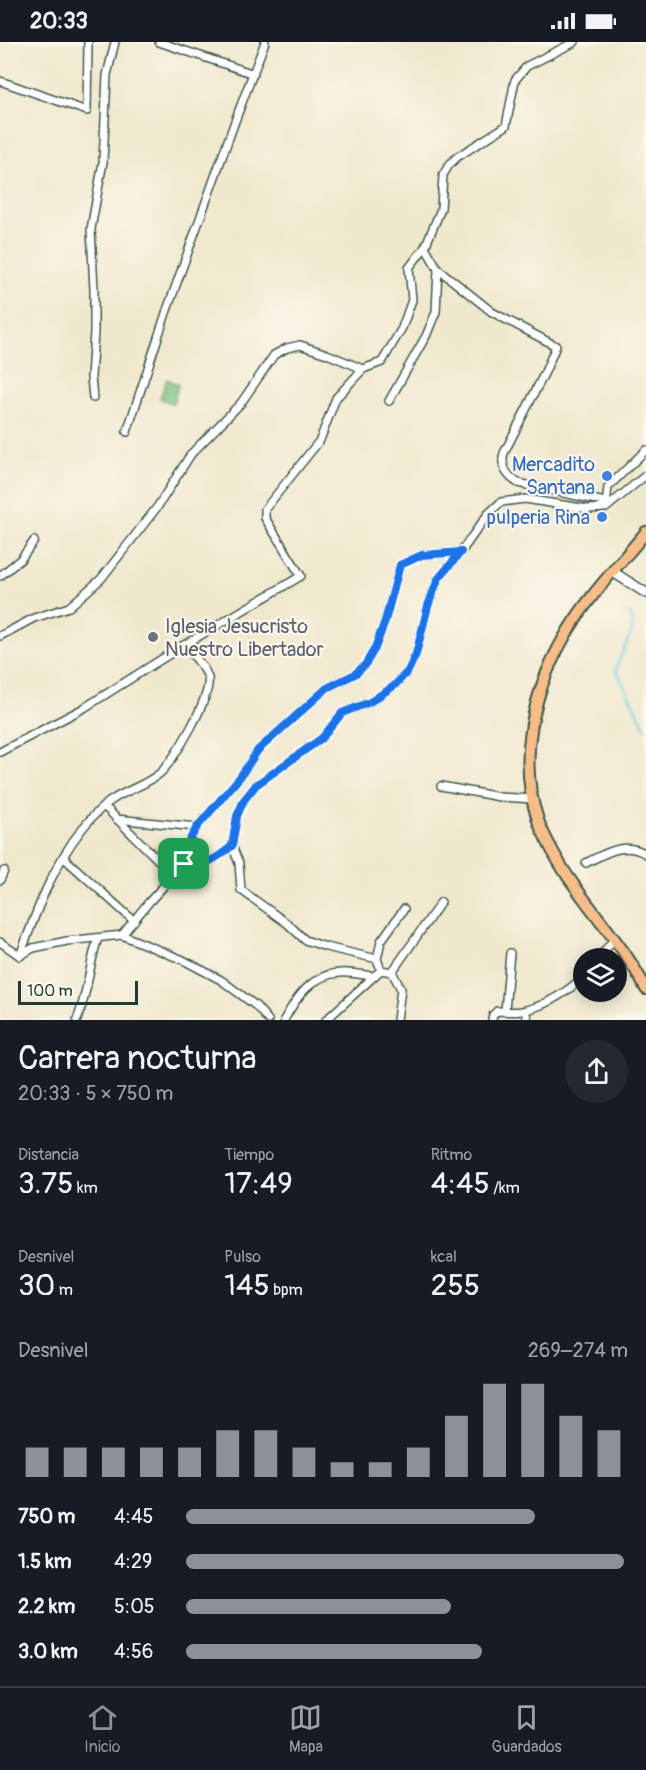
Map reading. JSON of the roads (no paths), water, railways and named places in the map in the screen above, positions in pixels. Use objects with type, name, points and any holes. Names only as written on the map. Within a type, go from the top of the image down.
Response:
[{"type":"main road","points":[[646,532],[566,635],[543,679],[535,704],[530,743],[533,799],[538,820],[549,844],[646,989]]},
{"type":"street","points":[[0,81],[87,111],[88,42]]},
{"type":"street","points":[[93,398],[91,377],[94,290],[91,229],[103,162],[107,75],[115,42]]},
{"type":"street","points":[[159,42],[254,74]]},
{"type":"street","points":[[127,432],[166,314],[265,42]]},
{"type":"street","points":[[0,752],[84,708],[184,645],[301,576],[265,518],[265,509],[320,440],[336,398],[363,369],[382,362],[402,328],[412,300],[409,268],[424,247],[441,209],[443,175],[449,165],[457,157],[507,126],[515,80],[527,66],[575,42]]},
{"type":"street","points":[[424,247],[438,269],[492,312],[556,346],[504,453],[503,467],[509,477],[518,483],[606,505]]},
{"type":"street","points":[[389,401],[426,336],[436,312],[438,269]]},
{"type":"street","points":[[0,636],[34,618],[69,607],[101,579],[158,506],[191,454],[241,404],[274,355],[286,348],[300,345],[363,369]]},
{"type":"street","points":[[606,505],[608,488],[646,450]]},
{"type":"street","points":[[377,959],[305,940],[288,924],[244,893],[240,885],[239,863],[232,846],[237,816],[244,800],[256,785],[322,738],[342,713],[370,702],[394,686],[408,671],[416,654],[428,606],[438,579],[488,514],[501,502],[525,499],[588,509],[606,505],[646,475]]},
{"type":"street","points":[[0,576],[21,559],[34,541]]},
{"type":"street","points":[[122,935],[184,864],[188,843],[197,827],[240,777],[258,750],[327,688],[355,674],[365,665],[375,648],[385,621],[400,565],[422,555],[461,552]]},
{"type":"street","points":[[613,572],[646,593]]},
{"type":"street","points":[[20,956],[42,897],[63,857],[82,828],[115,798],[140,787],[161,772],[185,742],[202,704],[209,680],[184,645]]},
{"type":"street","points":[[441,786],[500,797],[533,799]]},
{"type":"street","points":[[104,806],[173,875]]},
{"type":"street","points":[[116,819],[197,827]]},
{"type":"street","points":[[184,864],[197,866],[206,864],[232,846]]},
{"type":"street","points":[[586,863],[613,849],[637,848],[646,854]]},
{"type":"street","points":[[63,857],[134,921]]},
{"type":"street","points":[[0,880],[4,871]]},
{"type":"street","points":[[392,972],[441,902]]},
{"type":"street","points":[[381,970],[377,959],[381,941],[404,909]]},
{"type":"street","points":[[20,956],[33,948],[67,941],[122,935],[183,960],[221,980],[256,1006],[268,1020]]},
{"type":"street","points":[[77,1020],[85,1001],[90,960],[98,938]]},
{"type":"street","points":[[607,948],[614,939]]},
{"type":"street","points":[[0,942],[20,956]]},
{"type":"street","points":[[505,1011],[510,953]]},
{"type":"street","points":[[326,1020],[381,970],[392,972]]},
{"type":"street","points":[[392,972],[401,989],[397,1020]]},
{"type":"street","points":[[284,1020],[305,988],[319,978],[340,973],[373,976]]},
{"type":"street","points":[[492,1020],[495,1013],[525,1011],[573,987]]},
{"type":"street","points":[[525,1011],[528,1020]]},
{"type":"waterway","points":[[629,613],[632,620],[631,634],[616,670],[646,729]]},
{"type":"place","name":"Mercadito Santana","points":[[607,476]]},
{"type":"place","name":"pulperia Rina","points":[[602,517]]},
{"type":"place","name":"Iglesia Jesucristo Nuestro Libertador","points":[[153,637]]}]
